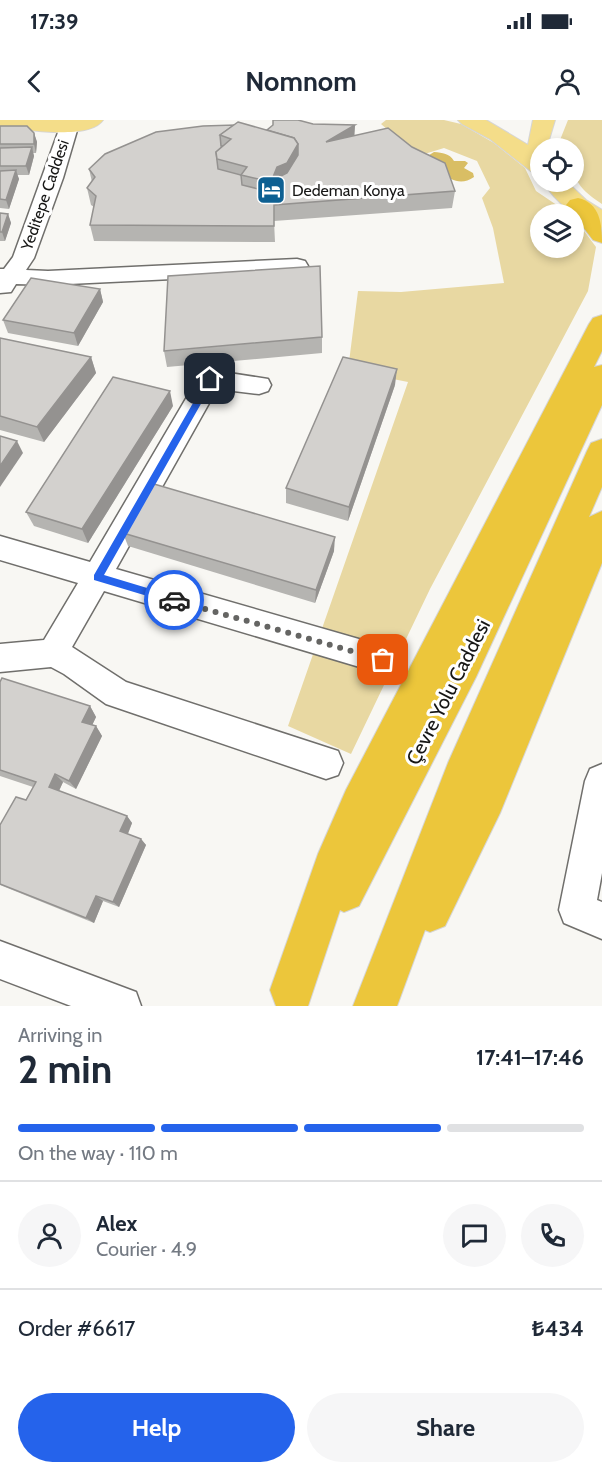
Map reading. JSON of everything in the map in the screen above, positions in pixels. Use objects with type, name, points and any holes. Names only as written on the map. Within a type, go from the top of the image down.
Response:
[{"type":"highway","points":[[584,213],[602,235]]},
{"type":"highway","points":[[288,998],[334,865],[360,804],[602,324]]},
{"type":"highway","name":"Çevre Yolu Caddesi","points":[[288,998],[463,665],[602,375]]},
{"type":"highway","points":[[375,1006],[462,777],[602,451]]},
{"type":"highway","points":[[375,1006],[426,919],[486,799],[602,524]]},
{"type":"main road","points":[[469,120],[520,148],[530,158]]},
{"type":"main road","points":[[539,138],[544,120]]},
{"type":"main road","points":[[0,121],[54,124],[94,121]]},
{"type":"main road","points":[[564,192],[576,204]]},
{"type":"main road","points":[[584,210],[602,221]]},
{"type":"street","name":"Yeditepe Caddesi","points":[[4,281],[23,258],[53,178],[54,124]]},
{"type":"street","points":[[4,281],[297,266]]},
{"type":"street","points":[[53,653],[97,578],[160,490],[210,379],[259,385]]},
{"type":"street","points":[[0,548],[383,660]]},
{"type":"street","points":[[0,658],[53,653],[75,664],[117,694],[327,762]]},
{"type":"street","points":[[602,781],[577,910],[602,921]]},
{"type":"street","points":[[0,960],[122,1006]]},
{"type":"shaded area","points":[[386,120],[444,120],[461,124],[494,143],[525,168],[530,178],[530,192],[537,192],[555,204],[530,204],[530,258],[584,258],[584,231],[596,247],[588,291],[430,589],[351,754],[288,726],[408,382],[348,370],[358,291],[401,292],[504,283],[493,228],[482,198],[490,188],[477,161],[444,148],[418,156],[381,124]]},
{"type":"shaded area","points":[[568,120],[602,120],[602,204],[584,190],[584,138],[561,138]]},
{"type":"shaded area","points":[[434,152],[448,155],[454,161],[465,161],[468,163],[464,168],[473,173],[474,177],[467,181],[460,181],[447,177],[426,157]]},
{"type":"building","name":"Dedeman Konya","points":[[273,120],[355,125],[326,142],[388,128],[412,147],[445,163],[455,191],[274,205],[274,226],[90,225],[96,196],[87,188],[95,177],[89,169],[105,154],[156,132],[234,125],[220,135],[221,146],[223,146],[216,152],[218,169],[241,175],[242,185],[271,192],[277,178],[287,173],[298,155],[298,144],[294,138],[267,130],[273,125]]},
{"type":"building","points":[[238,122],[294,138],[298,144],[287,163],[277,167],[271,182],[241,175],[247,167],[217,159],[216,152],[231,139],[220,135]]},
{"type":"building","points":[[0,126],[27,126],[34,133],[34,144],[0,144]]},
{"type":"building","points":[[32,147],[26,166],[0,166],[0,148]]},
{"type":"building","points":[[16,170],[6,200],[0,199],[0,171]]},
{"type":"building","points":[[0,213],[8,214],[2,232],[0,232]]},
{"type":"building","points":[[320,266],[322,337],[164,351],[168,276]]},
{"type":"building","points":[[31,278],[100,289],[74,333],[3,320]]},
{"type":"building","points":[[0,338],[91,357],[37,427],[0,416]]},
{"type":"building","points":[[343,357],[397,369],[349,507],[286,488]]},
{"type":"building","points":[[113,377],[170,391],[82,529],[26,512]]},
{"type":"building","points":[[0,436],[17,441],[0,466]]},
{"type":"building","points":[[154,484],[335,537],[316,590],[123,533]]},
{"type":"building","points":[[2,678],[90,706],[82,722],[96,726],[69,781],[55,774],[49,787],[127,816],[120,831],[141,839],[113,902],[96,896],[86,918],[0,884],[0,825],[16,797],[26,800],[36,782],[0,770],[0,682]]},
{"type":"way so far","points":[[174,600],[383,660]]},
{"type":"place","name":"Dedeman Konya","points":[[271,190]]},
{"type":"route","points":[[174,600],[97,578],[210,379]]}]
